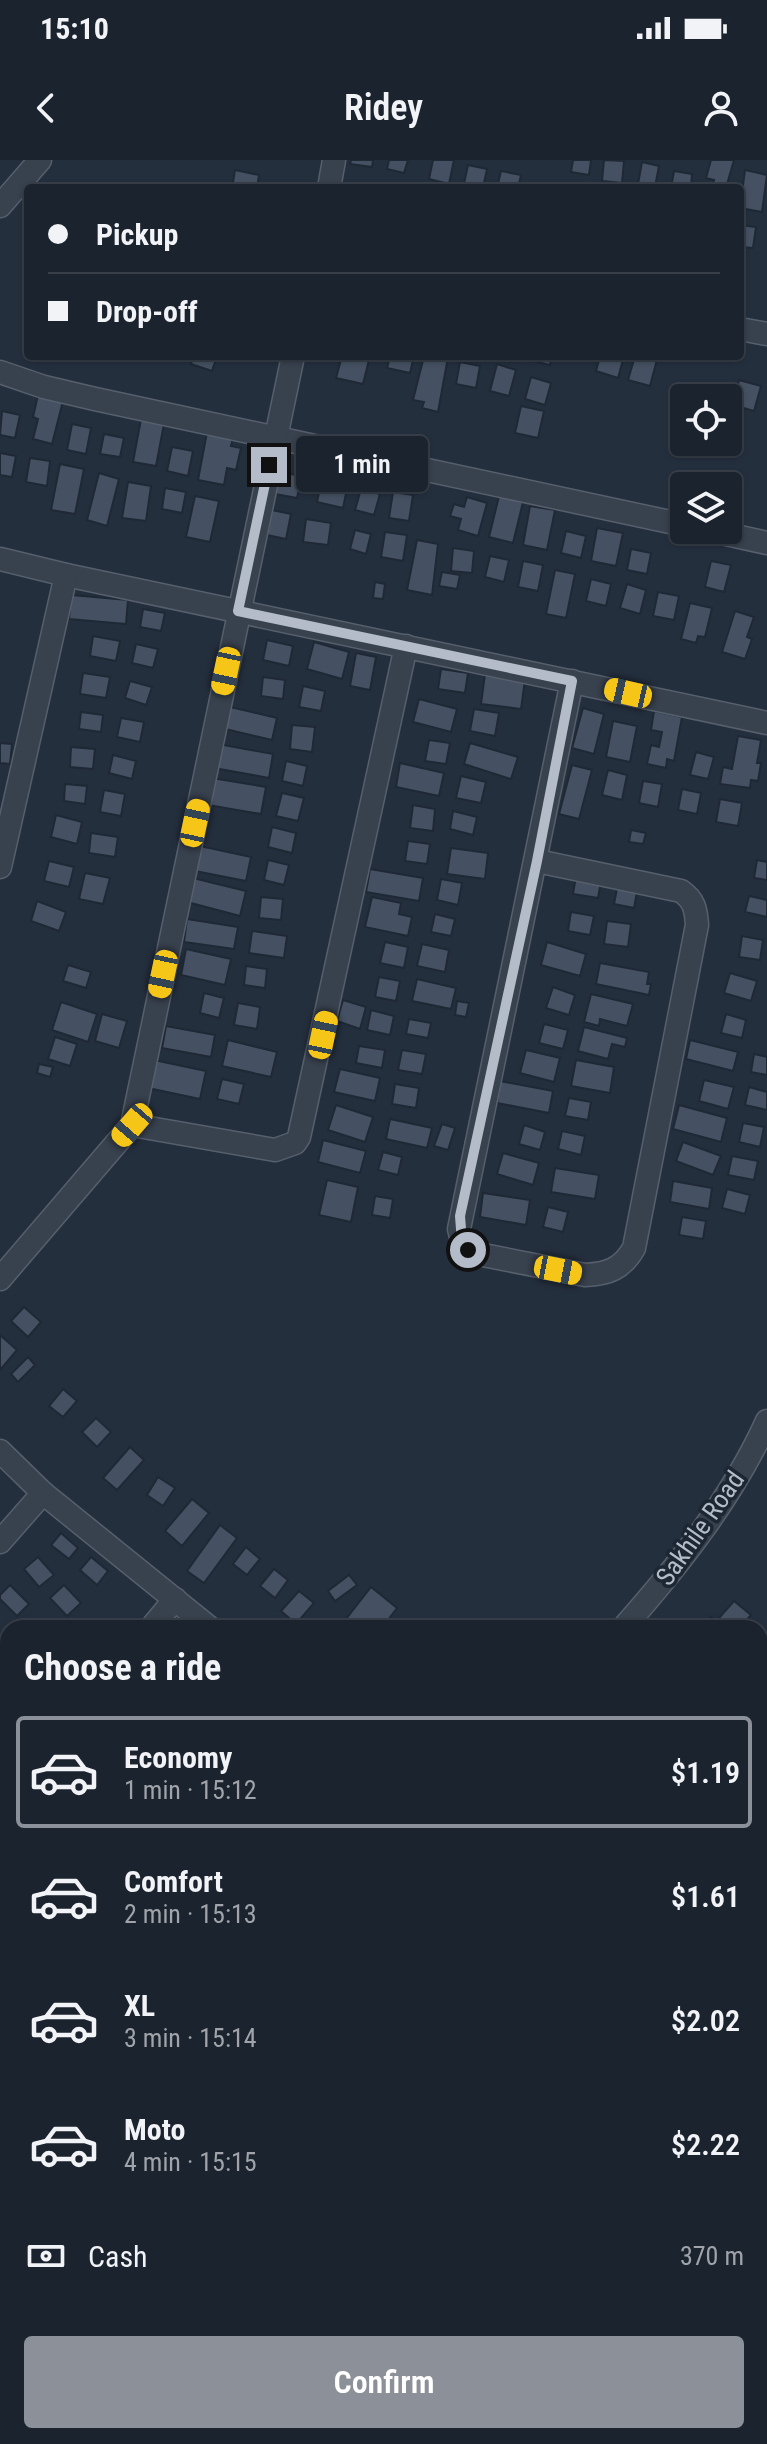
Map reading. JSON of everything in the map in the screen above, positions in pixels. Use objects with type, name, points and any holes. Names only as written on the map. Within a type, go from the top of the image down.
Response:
[{"type":"street","points":[[0,206],[40,160]]},
{"type":"street","points":[[330,184],[334,160]]},
{"type":"street","points":[[744,330],[767,334]]},
{"type":"street","points":[[0,1279],[132,1125],[292,360]]},
{"type":"street","points":[[0,372],[57,390],[670,522]]},
{"type":"street","points":[[742,537],[767,543]]},
{"type":"street","points":[[0,559],[767,723]]},
{"type":"street","points":[[0,867],[66,575]]},
{"type":"street","points":[[132,1125],[275,1150],[295,1143],[299,1137],[406,646]]},
{"type":"street","points":[[537,861],[681,891],[695,905],[697,925],[634,1248],[625,1262],[613,1271],[599,1274],[585,1275],[478,1254],[468,1250],[459,1229],[572,681]]},
{"type":"street","name":"Sakhile Road","points":[[630,1620],[660,1586],[724,1501],[767,1421]]},
{"type":"street","points":[[0,1451],[43,1493],[200,1620]]},
{"type":"street","points":[[0,1542],[43,1493]]},
{"type":"street","points":[[158,1620],[175,1599]]},
{"type":"building","points":[[351,160],[373,160],[372,167],[350,164]]},
{"type":"building","points":[[389,160],[408,160],[404,173],[387,169]]},
{"type":"building","points":[[433,160],[454,160],[449,184],[429,179]]},
{"type":"building","points":[[573,160],[591,160],[589,175],[571,172]]},
{"type":"building","points":[[604,160],[624,161],[622,183],[602,181]]},
{"type":"building","points":[[711,160],[734,160],[727,184],[713,184],[714,180],[706,178]]},
{"type":"building","points":[[642,162],[659,166],[656,184],[638,184]]},
{"type":"building","points":[[468,165],[487,169],[484,184],[464,184]]},
{"type":"building","points":[[235,170],[259,175],[258,184],[233,184]]},
{"type":"building","points":[[745,170],[767,175],[762,212],[744,209]]},
{"type":"building","points":[[501,171],[521,175],[519,184],[498,184]]},
{"type":"building","points":[[674,171],[692,174],[691,184],[672,184]]},
{"type":"building","points":[[744,226],[756,227],[753,248],[744,247]]},
{"type":"building","points":[[192,360],[216,360],[212,371],[191,364]]},
{"type":"building","points":[[341,360],[369,360],[363,384],[336,378]]},
{"type":"building","points":[[389,360],[413,360],[410,373],[387,368]]},
{"type":"building","points":[[423,360],[447,360],[438,412],[422,408],[424,402],[413,400]]},
{"type":"building","points":[[529,360],[551,360],[550,365]]},
{"type":"building","points":[[599,360],[623,360],[618,378],[596,371]]},
{"type":"building","points":[[634,360],[657,360],[650,386],[628,380]]},
{"type":"building","points":[[460,362],[480,366],[476,388],[456,384]]},
{"type":"building","points":[[497,364],[516,370],[509,396],[490,391]]},
{"type":"building","points":[[531,377],[551,383],[545,405],[525,399]]},
{"type":"building","points":[[739,380],[761,386],[754,411],[742,408],[742,384],[738,384]]},
{"type":"building","points":[[38,395],[63,401],[52,444],[33,439],[38,419],[33,417]]},
{"type":"building","points":[[521,406],[544,411],[538,438],[515,433]]},
{"type":"building","points":[[2,411],[20,415],[15,438],[0,435]]},
{"type":"building","points":[[141,419],[164,424],[156,466],[133,462]]},
{"type":"building","points":[[72,424],[91,428],[86,454],[67,450]]},
{"type":"building","points":[[207,432],[233,438],[231,446],[241,448],[236,470],[227,468],[224,485],[198,480]]},
{"type":"building","points":[[104,434],[124,438],[120,457],[100,454]]},
{"type":"building","points":[[172,447],[193,451],[188,476],[167,471]]},
{"type":"building","points":[[0,453],[16,456],[12,477],[0,475]]},
{"type":"building","points":[[327,454],[353,460],[343,508],[317,502]]},
{"type":"building","points":[[30,458],[50,461],[47,486],[26,482]]},
{"type":"building","points":[[60,464],[84,469],[75,514],[51,510]]},
{"type":"building","points":[[279,472],[302,476],[297,498],[275,494]]},
{"type":"building","points":[[99,473],[119,479],[107,526],[87,520]]},
{"type":"building","points":[[128,482],[151,486],[146,521],[122,518]]},
{"type":"building","points":[[165,488],[186,492],[182,513],[162,509]]},
{"type":"building","points":[[501,488],[525,494],[513,543],[489,537]]},
{"type":"building","points":[[361,489],[380,494],[374,515],[355,510]]},
{"type":"building","points":[[393,492],[413,495],[409,521],[389,518]]},
{"type":"building","points":[[195,496],[219,501],[210,542],[186,537]]},
{"type":"building","points":[[467,497],[487,503],[478,536],[458,530],[461,519],[450,516],[454,504],[464,507]]},
{"type":"building","points":[[530,506],[555,510],[547,550],[523,545]]},
{"type":"building","points":[[272,510],[291,514],[286,539],[267,535]]},
{"type":"building","points":[[306,519],[331,523],[328,545],[303,542]]},
{"type":"building","points":[[597,528],[623,533],[616,566],[591,561]]},
{"type":"building","points":[[355,530],[371,534],[366,554],[350,549]]},
{"type":"building","points":[[566,531],[586,536],[581,558],[561,553]]},
{"type":"building","points":[[385,532],[407,535],[403,561],[381,557]]},
{"type":"building","points":[[417,540],[438,544],[432,595],[407,590]]},
{"type":"building","points":[[453,548],[474,551],[472,573],[451,571]]},
{"type":"building","points":[[631,549],[651,553],[647,574],[627,570]]},
{"type":"building","points":[[490,556],[509,560],[504,582],[485,577]]},
{"type":"building","points":[[523,561],[543,565],[538,591],[518,587]]},
{"type":"building","points":[[711,561],[731,565],[724,592],[705,587]]},
{"type":"building","points":[[555,570],[575,574],[566,618],[546,614]]},
{"type":"building","points":[[442,572],[460,575],[457,589],[439,586]]},
{"type":"building","points":[[591,579],[611,584],[606,606],[586,601]]},
{"type":"building","points":[[375,582],[385,584],[383,599],[373,598]]},
{"type":"building","points":[[627,584],[646,590],[640,614],[620,608]]},
{"type":"building","points":[[658,592],[679,596],[674,620],[653,616]]},
{"type":"building","points":[[71,595],[128,600],[126,624],[69,619]]},
{"type":"building","points":[[690,603],[712,608],[705,637],[698,636],[696,643],[681,639]]},
{"type":"building","points":[[143,609],[165,613],[161,631],[140,627]]},
{"type":"building","points":[[735,611],[754,617],[747,637],[752,639],[745,659],[722,652]]},
{"type":"building","points":[[93,636],[120,641],[116,661],[90,656]]},
{"type":"building","points":[[267,640],[293,646],[289,666],[263,660]]},
{"type":"building","points":[[314,642],[349,652],[342,679],[307,669]]},
{"type":"building","points":[[136,644],[158,649],[153,668],[132,663]]},
{"type":"building","points":[[356,653],[376,657],[370,690],[350,686]]},
{"type":"building","points":[[441,669],[468,673],[465,693],[438,689]]},
{"type":"building","points":[[83,673],[110,677],[106,698],[80,694]]},
{"type":"building","points":[[485,674],[525,680],[521,709],[481,704]]},
{"type":"building","points":[[263,677],[285,680],[283,699],[261,696]]},
{"type":"building","points":[[130,681],[152,687],[146,705],[125,698]]},
{"type":"building","points":[[303,686],[325,691],[321,711],[299,707]]},
{"type":"building","points":[[419,699],[457,709],[451,732],[413,722]]},
{"type":"building","points":[[226,706],[277,718],[272,740],[221,728]]},
{"type":"building","points":[[583,708],[604,714],[594,754],[572,748]]},
{"type":"building","points":[[474,709],[499,713],[495,736],[470,731]]},
{"type":"building","points":[[654,711],[682,717],[674,761],[667,759],[666,768],[647,764],[651,745],[659,747],[662,732],[651,730]]},
{"type":"building","points":[[81,712],[103,715],[101,732],[79,729]]},
{"type":"building","points":[[121,718],[144,722],[140,742],[117,737]]},
{"type":"building","points":[[613,721],[637,726],[630,762],[606,757]]},
{"type":"building","points":[[292,725],[315,727],[312,752],[290,749]]},
{"type":"building","points":[[738,736],[761,740],[758,781],[751,780],[750,788],[720,784],[723,767],[732,769]]},
{"type":"building","points":[[429,740],[450,743],[446,764],[425,761]]},
{"type":"building","points":[[0,743],[12,744],[10,764],[0,763]]},
{"type":"building","points":[[470,743],[518,757],[511,779],[464,764]]},
{"type":"building","points":[[218,744],[273,754],[269,778],[214,768]]},
{"type":"building","points":[[71,747],[95,749],[93,769],[70,767]]},
{"type":"building","points":[[696,752],[714,757],[708,779],[690,775]]},
{"type":"building","points":[[113,755],[136,761],[132,779],[109,773]]},
{"type":"building","points":[[286,761],[307,766],[303,786],[282,781]]},
{"type":"building","points":[[400,763],[444,773],[439,796],[396,787]]},
{"type":"building","points":[[572,765],[592,770],[579,819],[559,814]]},
{"type":"building","points":[[608,770],[627,775],[622,800],[602,795]]},
{"type":"building","points":[[461,776],[486,782],[481,803],[456,798]]},
{"type":"building","points":[[212,778],[266,787],[261,814],[208,805]]},
{"type":"building","points":[[643,781],[662,784],[658,807],[639,803]]},
{"type":"building","points":[[65,784],[87,786],[85,804],[64,801]]},
{"type":"building","points":[[682,789],[701,793],[697,814],[678,810]]},
{"type":"building","points":[[104,790],[125,794],[121,816],[100,812]]},
{"type":"building","points":[[282,793],[304,798],[298,821],[276,816]]},
{"type":"building","points":[[720,799],[742,803],[738,826],[716,822]]},
{"type":"building","points":[[413,805],[435,809],[433,831],[410,828]]},
{"type":"building","points":[[453,811],[477,817],[473,835],[450,829]]},
{"type":"building","points":[[56,815],[82,822],[77,844],[51,837]]},
{"type":"building","points":[[272,827],[296,833],[292,853],[268,847]]},
{"type":"building","points":[[631,830],[646,833],[643,844],[629,842]]},
{"type":"building","points":[[91,833],[118,837],[115,857],[89,853]]},
{"type":"building","points":[[408,841],[430,844],[427,864],[405,861]]},
{"type":"building","points":[[200,846],[251,857],[246,881],[195,871]]},
{"type":"building","points":[[451,848],[488,853],[485,879],[447,874]]},
{"type":"building","points":[[268,860],[289,865],[284,885],[264,880]]},
{"type":"building","points":[[757,860],[767,862],[767,880],[754,878]]},
{"type":"building","points":[[49,861],[74,867],[69,887],[44,881]]},
{"type":"building","points":[[370,869],[423,878],[419,901],[366,892]]},
{"type":"building","points":[[85,873],[110,878],[103,904],[79,899]]},
{"type":"building","points":[[576,876],[601,881],[598,898],[573,894]]},
{"type":"building","points":[[193,878],[246,891],[240,916],[187,902]]},
{"type":"building","points":[[441,879],[462,883],[458,905],[437,900]]},
{"type":"building","points":[[618,883],[638,887],[634,908],[614,904]]},
{"type":"building","points":[[749,896],[767,900],[767,917],[745,912]]},
{"type":"building","points":[[261,897],[283,899],[281,920],[259,918]]},
{"type":"building","points":[[372,897],[401,903],[399,914],[412,917],[408,936],[365,927]]},
{"type":"building","points":[[37,901],[66,912],[59,931],[31,921]]},
{"type":"building","points":[[571,912],[594,916],[590,935],[568,931]]},
{"type":"building","points":[[435,914],[455,919],[451,936],[431,932]]},
{"type":"building","points":[[187,919],[238,927],[234,949],[184,942]]},
{"type":"building","points":[[607,921],[631,924],[628,947],[604,944]]},
{"type":"building","points":[[252,931],[287,936],[284,958],[249,953]]},
{"type":"building","points":[[742,936],[763,940],[760,960],[739,957]]},
{"type":"building","points":[[385,942],[408,947],[404,968],[380,963]]},
{"type":"building","points":[[547,942],[586,954],[580,976],[541,965]]},
{"type":"building","points":[[422,944],[449,950],[445,972],[417,966]]},
{"type":"building","points":[[186,949],[231,959],[225,985],[181,975]]},
{"type":"building","points":[[600,963],[649,972],[649,995],[596,984]]},
{"type":"building","points":[[68,965],[91,972],[86,988],[63,981]]},
{"type":"building","points":[[246,966],[267,969],[265,988],[244,985]]},
{"type":"building","points":[[730,973],[757,981],[751,1001],[724,993]]},
{"type":"building","points":[[379,977],[400,981],[396,1001],[375,997]]},
{"type":"building","points":[[417,979],[456,988],[451,1009],[412,1001]]},
{"type":"building","points":[[553,987],[575,995],[569,1015],[546,1008]]},
{"type":"building","points":[[204,993],[224,998],[219,1018],[200,1013]]},
{"type":"building","points":[[591,994],[633,1004],[627,1026],[600,1019],[599,1026],[584,1022]]},
{"type":"building","points":[[343,1000],[366,1007],[360,1029],[337,1021]]},
{"type":"building","points":[[457,1001],[469,1003],[466,1017],[455,1015]]},
{"type":"building","points":[[61,1002],[97,1014],[88,1042],[52,1030]]},
{"type":"building","points":[[238,1003],[260,1007],[257,1029],[234,1025]]},
{"type":"building","points":[[371,1010],[394,1016],[390,1035],[367,1030]]},
{"type":"building","points":[[102,1014],[127,1021],[119,1048],[95,1041]]},
{"type":"building","points":[[726,1014],[746,1020],[742,1038],[721,1033]]},
{"type":"building","points":[[409,1019],[431,1023],[428,1038],[406,1034]]},
{"type":"building","points":[[544,1024],[568,1030],[563,1049],[539,1043]]},
{"type":"building","points":[[166,1026],[215,1035],[211,1057],[162,1048]]},
{"type":"building","points":[[584,1027],[627,1038],[625,1047],[612,1044],[608,1059],[578,1051]]},
{"type":"building","points":[[55,1037],[77,1044],[70,1066],[48,1059]]},
{"type":"building","points":[[228,1040],[277,1052],[271,1077],[222,1066]]},
{"type":"building","points":[[690,1040],[738,1052],[733,1071],[686,1059]]},
{"type":"building","points":[[359,1046],[385,1050],[382,1068],[356,1063]]},
{"type":"building","points":[[402,1050],[426,1054],[422,1074],[398,1070]]},
{"type":"building","points":[[526,1050],[560,1058],[554,1082],[520,1073]]},
{"type":"building","points":[[754,1054],[767,1057],[767,1075],[751,1072]]},
{"type":"building","points":[[154,1060],[206,1071],[200,1099],[148,1088]]},
{"type":"building","points":[[576,1060],[614,1067],[610,1093],[571,1086]]},
{"type":"building","points":[[39,1064],[53,1067],[50,1077],[37,1073]]},
{"type":"building","points":[[340,1069],[380,1078],[375,1101],[334,1092]]},
{"type":"building","points":[[222,1079],[244,1084],[239,1104],[217,1099]]},
{"type":"building","points":[[704,1080],[734,1087],[728,1109],[699,1101]]},
{"type":"building","points":[[500,1081],[553,1091],[549,1113],[497,1103]]},
{"type":"building","points":[[395,1084],[419,1088],[416,1108],[392,1104]]},
{"type":"building","points":[[749,1087],[767,1092],[767,1110],[745,1105]]},
{"type":"building","points":[[569,1098],[591,1102],[588,1120],[565,1116]]},
{"type":"building","points":[[336,1105],[373,1117],[365,1142],[328,1130]]},
{"type":"building","points":[[679,1105],[727,1118],[721,1142],[673,1129]]},
{"type":"building","points":[[390,1119],[432,1128],[427,1148],[386,1139]]},
{"type":"building","points":[[743,1123],[764,1127],[760,1147],[739,1142]]},
{"type":"building","points":[[442,1124],[455,1128],[448,1150],[434,1146]]},
{"type":"building","points":[[524,1125],[545,1132],[540,1150],[519,1144]]},
{"type":"building","points":[[562,1131],[585,1136],[581,1155],[558,1149]]},
{"type":"building","points":[[323,1140],[366,1151],[360,1173],[318,1162]]},
{"type":"building","points":[[683,1142],[721,1156],[713,1175],[676,1161]]},
{"type":"building","points":[[383,1152],[402,1157],[398,1175],[378,1170]]},
{"type":"building","points":[[503,1153],[539,1163],[533,1185],[497,1174]]},
{"type":"building","points":[[732,1156],[758,1161],[754,1180],[728,1175]]},
{"type":"building","points":[[555,1168],[599,1175],[595,1199],[551,1192]]},
{"type":"building","points":[[327,1180],[358,1187],[351,1222],[319,1215]]},
{"type":"building","points":[[673,1181],[712,1188],[709,1209],[670,1202]]},
{"type":"building","points":[[727,1189],[750,1195],[745,1214],[722,1208]]},
{"type":"building","points":[[483,1193],[530,1200],[526,1225],[480,1217]]},
{"type":"building","points":[[375,1196],[393,1199],[390,1218],[372,1215]]},
{"type":"building","points":[[548,1207],[568,1212],[563,1232],[543,1227]]},
{"type":"building","points":[[682,1217],[706,1221],[703,1239],[679,1235]]},
{"type":"building","points":[[24,1307],[41,1322],[28,1337],[11,1321]]},
{"type":"building","points":[[0,1335],[17,1350],[0,1370]]},
{"type":"building","points":[[28,1357],[35,1365],[18,1382],[11,1374]]},
{"type":"building","points":[[63,1389],[77,1401],[63,1417],[49,1406]]},
{"type":"building","points":[[96,1418],[111,1432],[97,1447],[82,1432]]},
{"type":"building","points":[[130,1447],[144,1460],[117,1490],[103,1478]]},
{"type":"building","points":[[158,1477],[175,1488],[163,1506],[147,1495]]},
{"type":"building","points":[[192,1499],[209,1513],[182,1546],[165,1531]]},
{"type":"building","points":[[220,1525],[237,1538],[204,1583],[187,1571]]},
{"type":"building","points":[[61,1533],[78,1548],[69,1559],[51,1545]]},
{"type":"building","points":[[246,1547],[260,1559],[247,1575],[233,1564]]},
{"type":"building","points":[[38,1557],[54,1575],[39,1587],[24,1569]]},
{"type":"building","points":[[91,1557],[108,1571],[97,1585],[80,1570]]},
{"type":"building","points":[[274,1569],[288,1580],[275,1598],[260,1586]]},
{"type":"building","points":[[349,1575],[357,1585],[335,1601],[328,1591]]},
{"type":"building","points":[[10,1585],[29,1604],[17,1616],[0,1599]]},
{"type":"building","points":[[64,1585],[81,1603],[67,1616],[50,1598]]},
{"type":"building","points":[[371,1587],[397,1608],[388,1620],[345,1620]]},
{"type":"building","points":[[299,1591],[314,1603],[299,1620],[291,1620],[281,1611]]},
{"type":"building","points":[[734,1601],[751,1615],[747,1620],[719,1618]]},
{"type":"route","points":[[269,465],[238,611],[572,681],[537,861],[460,1216],[462,1242],[468,1250]]}]
